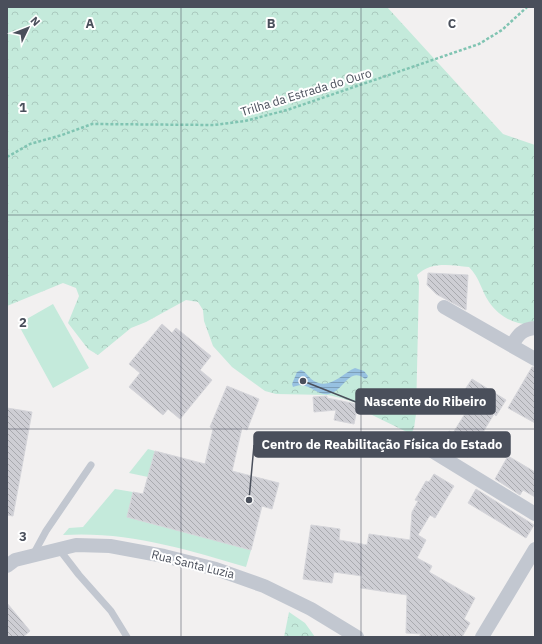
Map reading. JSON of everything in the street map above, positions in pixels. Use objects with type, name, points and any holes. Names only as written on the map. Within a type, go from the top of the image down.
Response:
[{"type":"street","points":[[444,307],[535,358]]},
{"type":"street","points":[[512,345],[520,333],[528,329],[535,328]]},
{"type":"street","points":[[424,446],[535,514]]},
{"type":"street","name":"Rua Santa Luzia","points":[[10,562],[59,548],[76,545],[110,546],[164,556],[216,569],[282,594],[340,632],[358,637]]},
{"type":"street","points":[[482,637],[535,549]]},
{"type":"lane","points":[[32,555],[91,465]]},
{"type":"lane","points":[[59,548],[79,575],[111,611],[127,637]]},
{"type":"path","name":"Trilha da Estrada do Ouro","points":[[7,157],[30,144],[62,135],[92,124],[214,125],[245,121],[287,110],[479,44],[502,30],[527,7]]},
{"type":"green space","points":[[7,7],[387,7],[503,134],[535,145],[535,324],[522,324],[509,320],[493,308],[486,298],[476,275],[469,267],[449,265],[435,266],[422,271],[417,275],[419,282],[416,414],[414,428],[411,434],[370,414],[360,404],[341,398],[328,395],[276,394],[265,391],[232,367],[213,346],[204,321],[203,310],[198,302],[186,300],[146,322],[131,328],[98,355],[88,349],[68,323],[79,296],[76,288],[63,283],[7,306]]},
{"type":"green space","points":[[53,304],[89,368],[53,388],[18,324]]},
{"type":"green space","points":[[148,449],[155,451],[148,477],[129,473]]},
{"type":"green space","points":[[115,489],[133,492],[127,517],[251,550],[246,567],[156,543],[87,534],[63,535],[69,528],[83,527]]},
{"type":"green space","points":[[289,612],[305,623],[315,637],[284,637]]},
{"type":"water","points":[[355,368],[364,371],[368,376],[367,378],[365,379],[355,375],[347,380],[339,389],[329,394],[319,393],[304,385],[293,387],[292,384],[297,372],[301,370],[316,382],[321,384],[337,380]]},
{"type":"building","points":[[428,273],[468,275],[466,310],[436,294],[427,285]]},
{"type":"building","points":[[162,324],[172,333],[176,328],[211,356],[200,370],[212,380],[180,419],[168,409],[163,415],[129,387],[140,373],[129,364]]},
{"type":"building","points":[[532,367],[535,367],[535,423],[508,408]]},
{"type":"building","points":[[472,379],[506,400],[496,416],[494,414],[468,457],[443,442],[449,431],[453,433],[473,401],[462,394]]},
{"type":"building","points":[[227,386],[259,399],[247,430],[242,428],[232,471],[279,483],[272,509],[262,506],[251,550],[127,517],[133,492],[143,494],[155,451],[205,464],[213,429],[210,427]]},
{"type":"building","points":[[327,396],[327,398],[361,405],[361,409],[357,409],[354,424],[334,420],[336,410],[314,412],[313,397]]},
{"type":"building","points":[[7,408],[32,412],[13,516],[7,515]]},
{"type":"building","points":[[508,456],[535,472],[535,497],[523,490],[520,495],[495,479]]},
{"type":"building","points":[[434,474],[454,486],[435,518],[430,515],[418,535],[426,540],[417,558],[432,566],[429,572],[475,598],[464,619],[470,623],[462,637],[419,637],[421,634],[406,633],[407,595],[361,588],[362,576],[334,572],[332,583],[303,579],[311,525],[340,529],[339,540],[367,545],[369,534],[410,540],[412,512],[418,501],[415,500],[426,481],[429,482]]},
{"type":"building","points":[[476,489],[534,525],[526,538],[468,503]]},
{"type":"building","points":[[7,603],[30,631],[23,637],[7,637]]},
{"type":"place","name":"Nascente do Ribeiro","points":[[303,381]]},
{"type":"place","name":"Centro de Reabilitação Física do Estado","points":[[249,500]]}]
